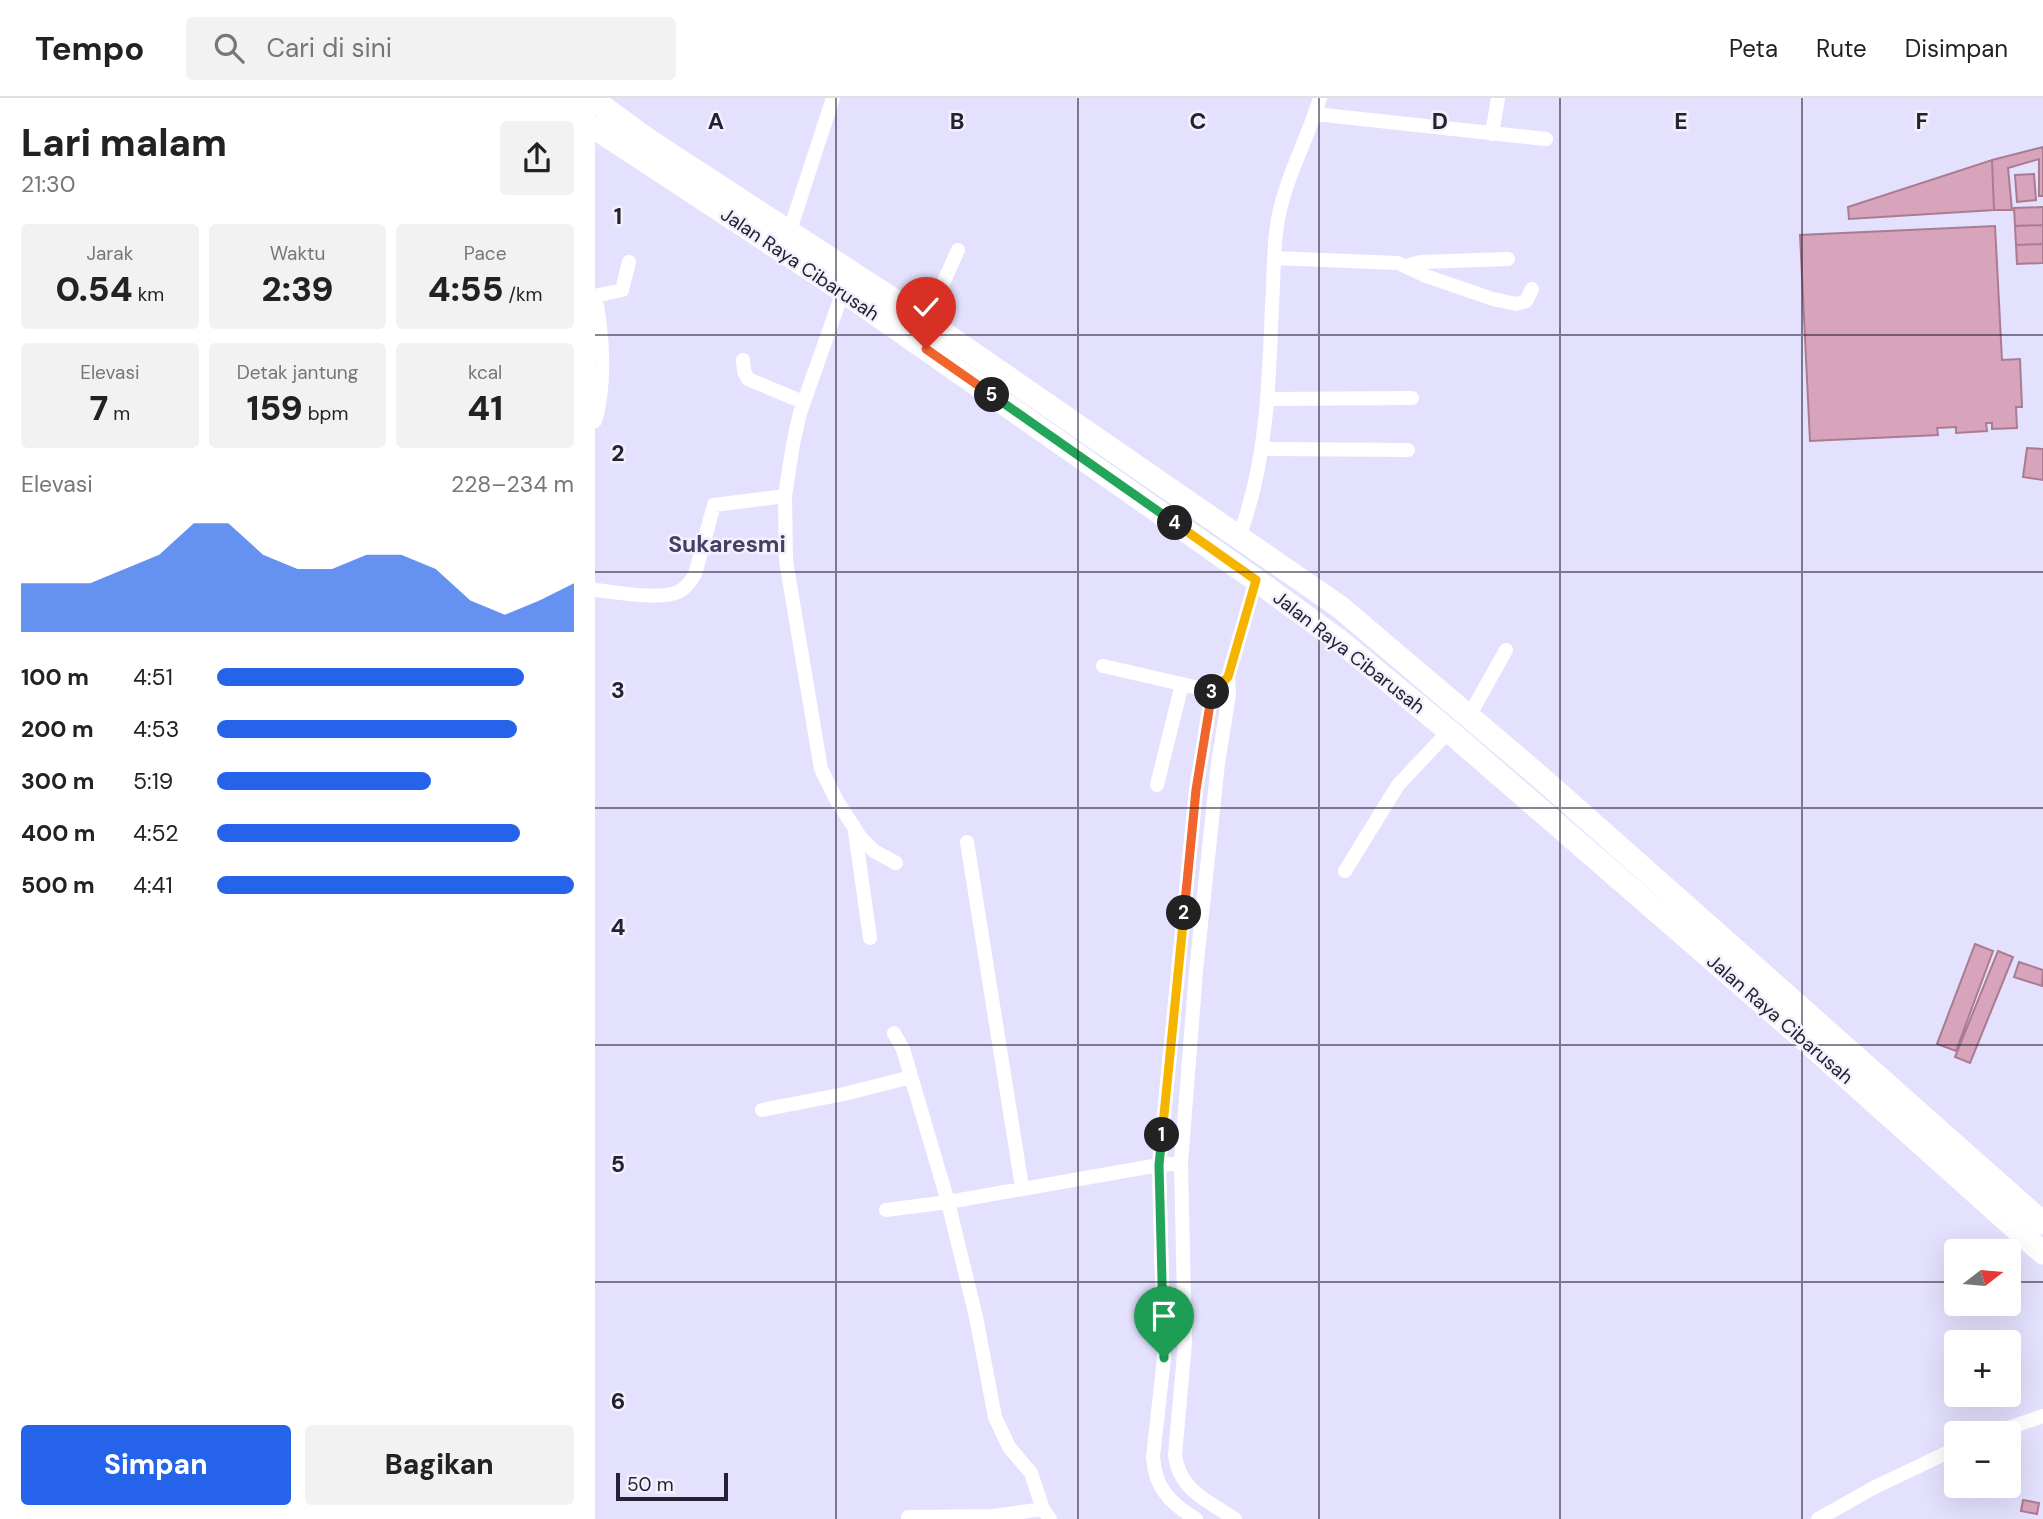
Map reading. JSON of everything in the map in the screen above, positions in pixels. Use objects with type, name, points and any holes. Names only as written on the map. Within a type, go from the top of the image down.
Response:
[{"type":"main road","name":"Jalan Raya Cibarusah","points":[[599,111],[926,321],[1340,607],[1469,716],[2043,1223]]},
{"type":"main road","name":"Jalan Raya Cibarusah","points":[[599,111],[843,291],[1341,642],[1812,1046],[2043,1253]]},
{"type":"street","points":[[789,233],[833,98]]},
{"type":"street","points":[[1239,537],[1256,488],[1263,449],[1277,222],[1287,184],[1320,98]]},
{"type":"street","points":[[1492,134],[1498,98]]},
{"type":"street","points":[[1315,114],[1546,139]]},
{"type":"street","points":[[926,321],[958,250]]},
{"type":"street","points":[[1275,258],[1390,262],[1516,304],[1526,301],[1532,289]]},
{"type":"street","points":[[1407,266],[1420,262],[1508,259]]},
{"type":"street","points":[[595,421],[601,391],[601,359],[595,296],[622,289],[629,262]]},
{"type":"street","points":[[843,291],[803,402],[793,444],[785,496],[786,561],[821,769],[855,830],[874,851],[896,863]]},
{"type":"street","points":[[743,360],[747,379],[803,402]]},
{"type":"street","points":[[1268,399],[1412,398]]},
{"type":"street","points":[[1263,449],[1408,450]]},
{"type":"street","points":[[595,590],[666,595],[680,591],[689,584],[695,574],[714,505],[785,496]]},
{"type":"street","points":[[1235,1519],[1188,1487],[1176,1469],[1185,1343],[1181,1163],[1196,971],[1218,763],[1229,695],[1228,677],[1256,580]]},
{"type":"street","points":[[1469,716],[1506,650]]},
{"type":"street","points":[[1103,666],[1229,695]]},
{"type":"street","points":[[1196,1519],[1168,1499],[1158,1483],[1154,1468],[1164,1358],[1159,1165],[1196,790],[1212,691],[1228,677]]},
{"type":"street","points":[[1157,785],[1182,684]]},
{"type":"street","points":[[1345,871],[1398,785],[1449,732]]},
{"type":"street","points":[[855,830],[870,938]]},
{"type":"street","points":[[967,842],[1022,1187]]},
{"type":"street","points":[[894,1033],[903,1049],[948,1202],[973,1305],[995,1417],[1009,1447],[1031,1473],[1046,1514],[992,1518],[908,1517]]},
{"type":"street","points":[[762,1110],[844,1094],[911,1077]]},
{"type":"street","points":[[886,1210],[1181,1163]]},
{"type":"street","points":[[2021,1423],[2043,1416]]},
{"type":"street","points":[[1818,1519],[1875,1487],[1944,1454]]},
{"type":"building","points":[[2043,147],[2043,196],[2039,196],[2039,159],[2008,168],[2012,210],[1994,210],[1992,160]]},
{"type":"building","points":[[1992,160],[1994,210],[1849,219],[1848,207]]},
{"type":"building","points":[[2034,174],[2036,200],[2017,202],[2015,175]]},
{"type":"building","points":[[2043,207],[2043,225],[2015,226],[2014,208]]},
{"type":"building","points":[[2043,225],[2043,244],[2016,245],[2015,226]]},
{"type":"building","points":[[1995,226],[2002,360],[2020,359],[2022,407],[2016,407],[2017,428],[1992,429],[1992,423],[1986,423],[1987,431],[1956,433],[1956,427],[1937,428],[1938,435],[1810,441],[1800,235]]},
{"type":"building","points":[[2043,244],[2043,263],[2017,264],[2016,245]]},
{"type":"building","points":[[2027,448],[2043,449],[2043,480],[2023,477]]},
{"type":"building","points":[[1975,944],[1993,951],[1956,1051],[1937,1044]]},
{"type":"building","points":[[1998,951],[2013,957],[1970,1063],[1955,1057]]},
{"type":"building","points":[[2019,962],[2043,970],[2042,986],[2014,977]]},
{"type":"building","points":[[2023,1500],[2039,1503],[2037,1514],[2021,1511]]},
{"type":"district","name":"Sukaresmi","points":[[727,544]]},
{"type":"route","points":[[926,349],[1256,580],[1228,677],[1212,691],[1196,790],[1159,1165],[1164,1358]]}]
